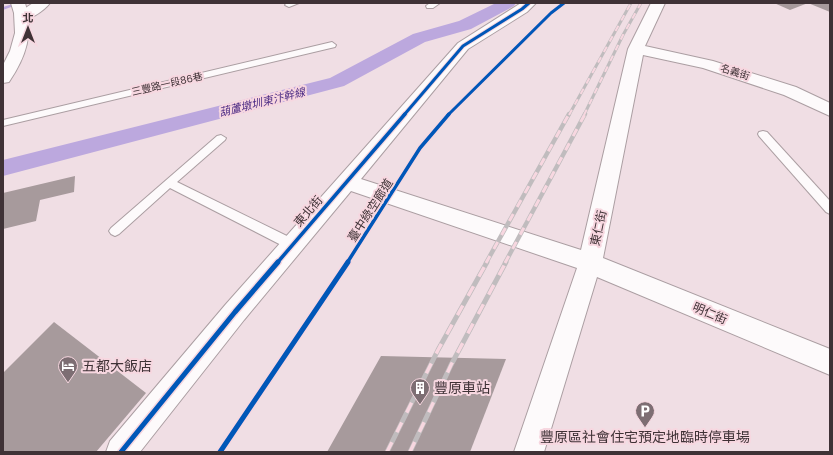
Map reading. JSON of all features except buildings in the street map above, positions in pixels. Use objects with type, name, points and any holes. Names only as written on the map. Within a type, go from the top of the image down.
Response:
[{"type":"street","points":[[3,78],[12,66],[22,38],[20,9],[43,3]]},
{"type":"street","name":"東北街","points":[[121,452],[235,312],[463,46],[522,9],[529,3]]},
{"type":"street","name":"東仁街","points":[[529,452],[590,263],[636,49],[658,3]]},
{"type":"street","name":"名義街","points":[[636,49],[707,64],[737,73],[790,91],[830,110]]},
{"type":"street","name":"明仁街","points":[[346,182],[590,263],[830,362]]},
{"type":"lane","name":"三豐路一段86巷","points":[[3,123],[332,45]]},
{"type":"lane","points":[[763,134],[830,209]]},
{"type":"lane","points":[[115,231],[221,138]]},
{"type":"lane","points":[[170,183],[293,245]]},
{"type":"waterway","points":[[3,9],[20,3]]},
{"type":"waterway","name":"葫蘆墩圳東汴幹線","points":[[3,168],[337,82],[419,38],[465,25],[508,3]]},
{"type":"railway","points":[[569,115],[631,3]]},
{"type":"railway","points":[[584,115],[623,35],[641,3]]},
{"type":"railway","points":[[486,263],[569,114]]},
{"type":"railway","points":[[505,263],[585,114]]},
{"type":"railway","points":[[387,452],[438,350],[487,262]]},
{"type":"railway","points":[[410,452],[451,365],[506,262]]},
{"type":"cycle path","points":[[121,452],[235,312],[463,46],[522,9],[529,3]]},
{"type":"cycle path","name":"臺中綠空廊道","points":[[220,452],[356,250],[420,148],[444,119],[478,84],[551,13],[564,3]]},
{"type":"place","name":"五都大飯店","points":[[68,383]]},
{"type":"place","name":"豐原車站","points":[[420,405]]},
{"type":"place","name":"豐原區社會住宅預定地臨時停車場","points":[[645,428]]}]
